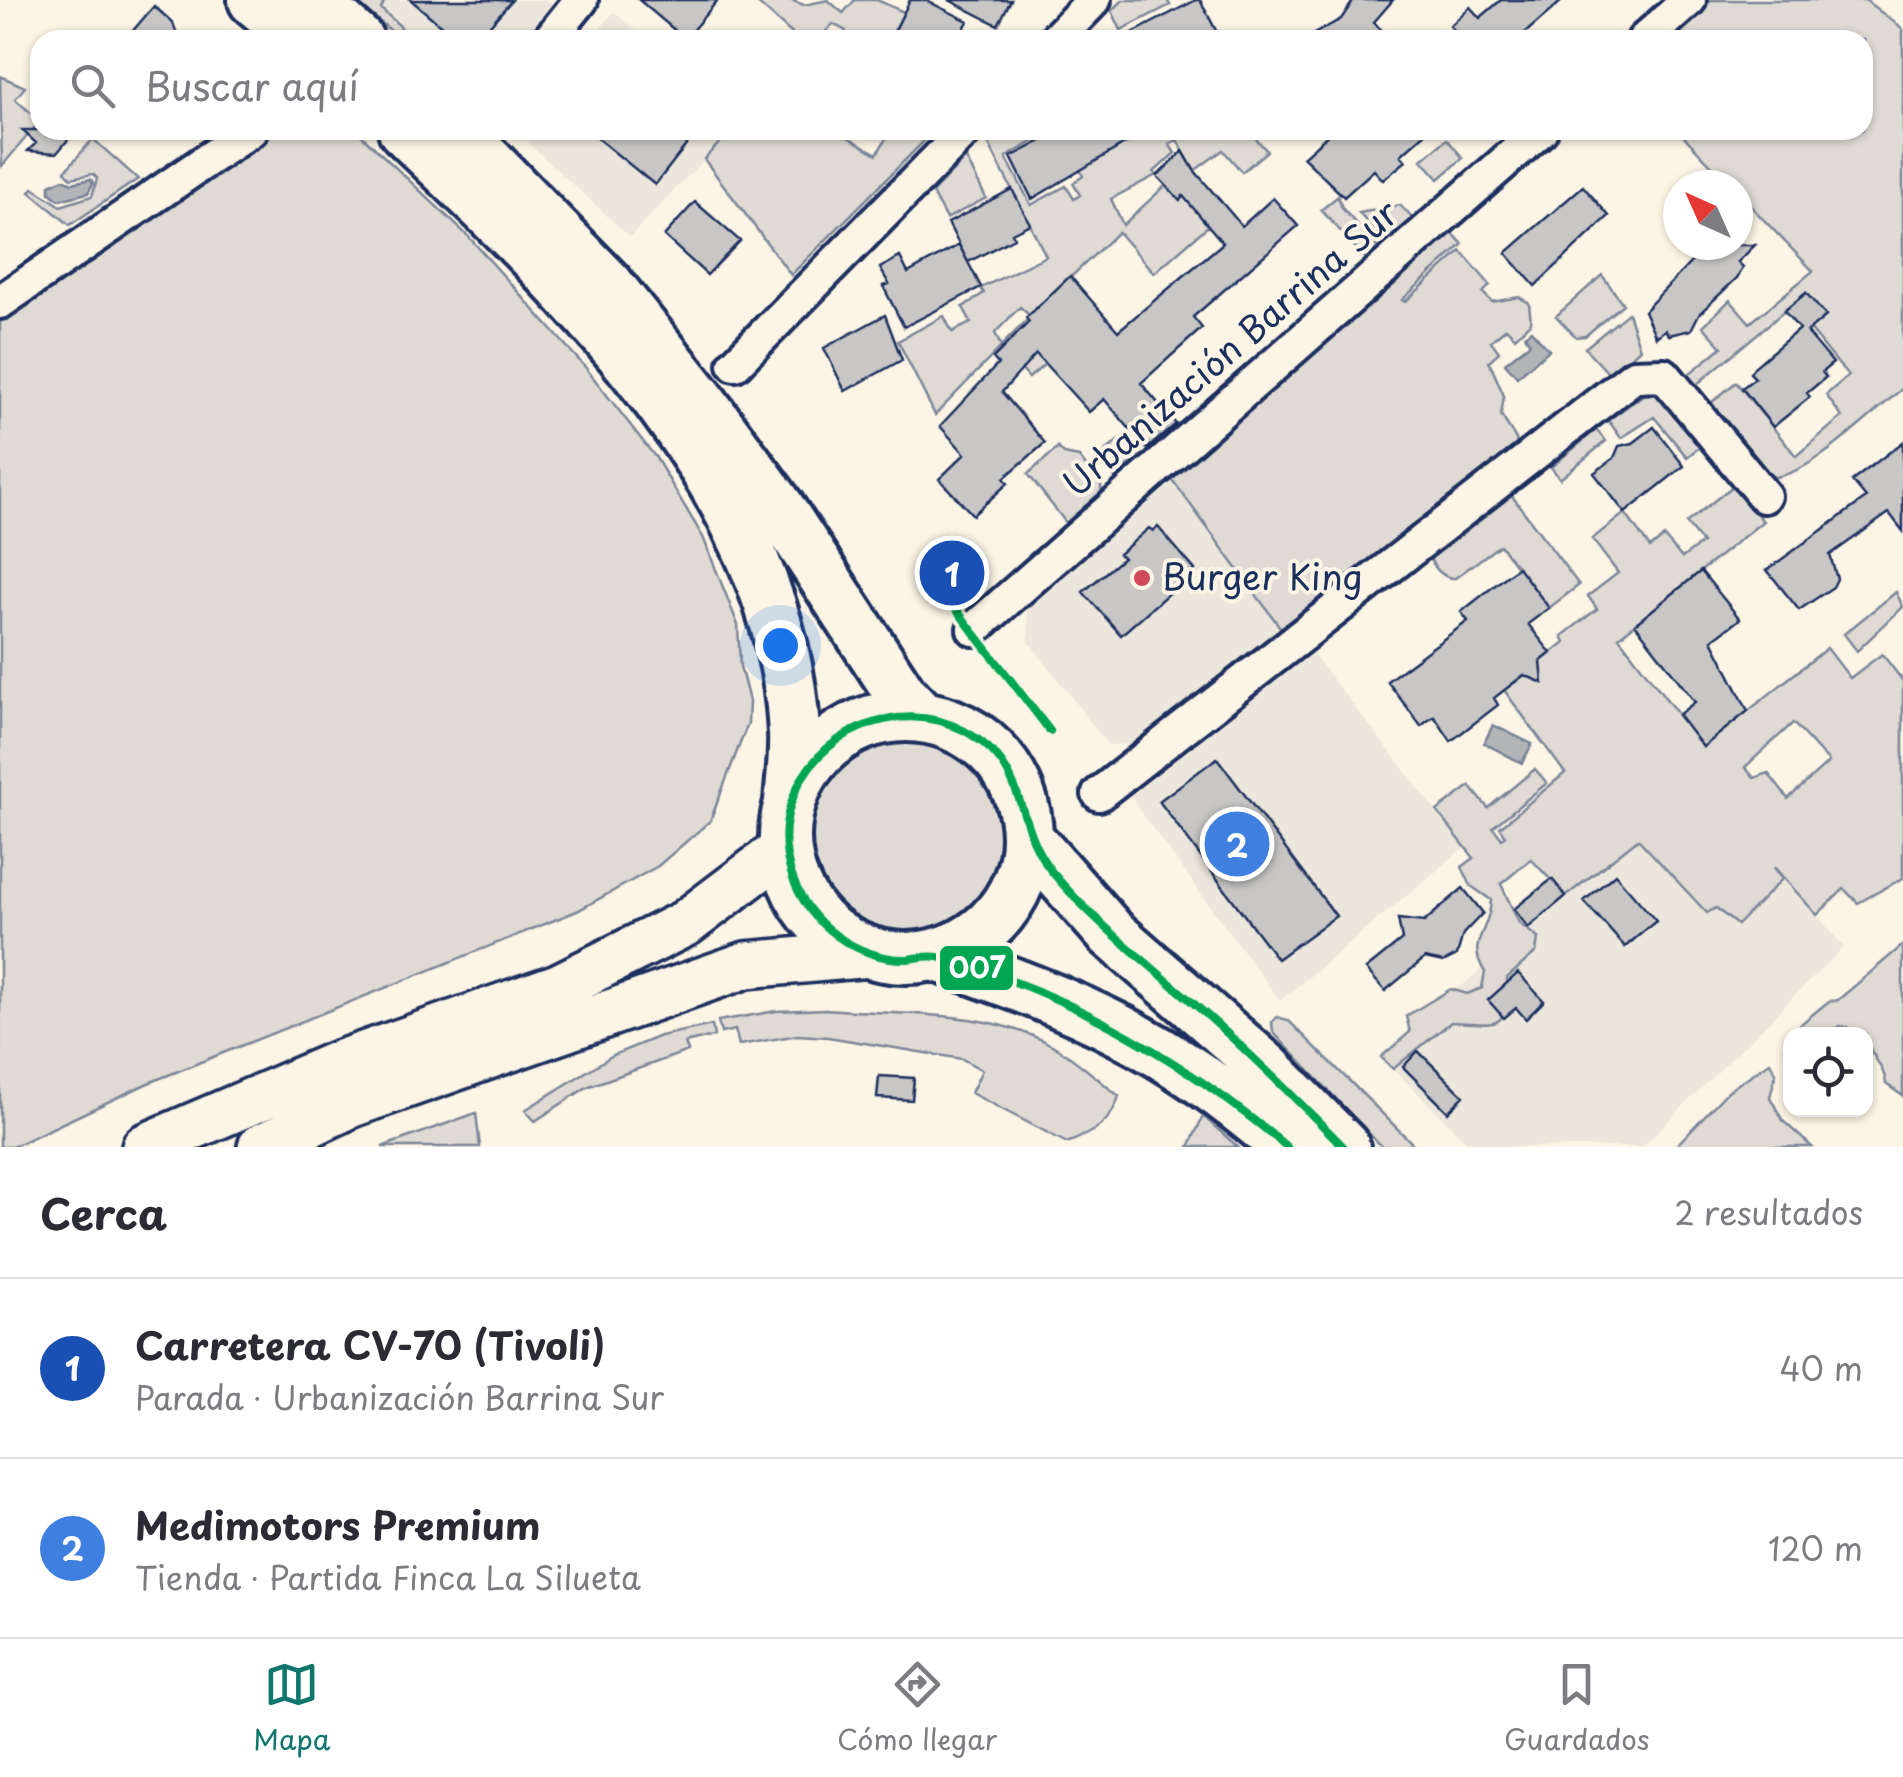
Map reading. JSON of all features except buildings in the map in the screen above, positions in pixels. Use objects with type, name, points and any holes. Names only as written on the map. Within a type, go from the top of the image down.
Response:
[{"type":"main road","points":[[254,0],[290,30]]},
{"type":"main road","points":[[312,0],[346,30]]},
{"type":"main road","points":[[414,140],[564,290],[666,414],[740,526],[781,646],[794,733],[788,824],[793,883],[812,914],[838,938],[870,954]]},
{"type":"main road","points":[[473,140],[608,284],[768,492],[902,696],[923,716]]},
{"type":"main road","points":[[144,1147],[338,1064],[558,986],[686,923],[788,824],[805,770],[828,745],[856,727],[889,717],[923,716],[954,725],[982,741],[1004,764],[1022,800],[1028,839],[1021,878],[1002,913],[972,940],[934,955],[902,959],[870,954],[746,964],[352,1104],[261,1147]]},
{"type":"main road","points":[[1028,839],[1078,901],[1266,1068],[1344,1147]]},
{"type":"main road","points":[[934,955],[1056,998],[1138,1036],[1206,1081],[1288,1147]]},
{"type":"street","points":[[557,30],[581,0]]},
{"type":"street","points":[[1065,30],[1094,0]]},
{"type":"street","points":[[1655,30],[1689,0]]},
{"type":"street","points":[[0,302],[235,140]]},
{"type":"street","points":[[735,364],[956,140]]},
{"type":"street","name":"Urbanización Barrina Sur","points":[[974,629],[1530,140]]},
{"type":"street","points":[[1099,794],[1634,376],[1664,375],[1764,496]]},
{"type":"shaded area","points":[[352,0],[385,0],[381,9],[401,27],[390,30]]},
{"type":"shaded area","points":[[385,0],[548,0],[554,5],[533,30],[387,30],[375,20]]},
{"type":"shaded area","points":[[754,0],[790,0],[804,5],[828,0],[843,13],[855,0],[877,0],[904,12],[895,30],[844,30],[833,24],[827,30],[788,30]]},
{"type":"shaded area","points":[[1123,0],[1167,0],[1170,5],[1121,30],[1112,11]]},
{"type":"shaded area","points":[[1711,0],[1865,0],[1903,29],[1903,388],[1818,458],[1781,476],[1765,477],[1709,413],[1711,403],[1736,382],[1796,456],[1842,417],[1826,395],[1848,376],[1810,329],[1806,293],[1696,385],[1684,378],[1722,347],[1703,326],[1730,300],[1750,323],[1813,271],[1753,209],[1753,170],[1716,170],[1687,140],[1873,140],[1873,30],[1677,30]]},
{"type":"shaded area","points":[[614,12],[635,30],[599,30]]},
{"type":"shaded area","points":[[0,76],[25,87],[15,99],[30,112],[30,133],[2,166]]},
{"type":"shaded area","points":[[94,140],[138,179],[70,225],[30,192],[33,188],[61,206],[92,196],[97,178],[93,174],[71,178],[65,171]]},
{"type":"shaded area","points":[[256,140],[367,140],[468,236],[585,367],[656,458],[703,537],[738,625],[740,666],[749,701],[748,723],[710,821],[658,866],[577,911],[146,1084],[12,1147],[0,1147],[0,322]]},
{"type":"shaded area","points":[[528,140],[722,140],[630,237]]},
{"type":"shaded area","points":[[722,140],[853,140],[877,154],[885,140],[925,140],[791,275],[704,159]]},
{"type":"shaded area","points":[[987,140],[1036,140],[1006,157],[1031,205],[1066,186],[1074,199],[1080,195],[1073,183],[1083,176],[1075,160],[1092,162],[1128,140],[1177,140],[1169,144],[1175,153],[1154,172],[1156,175],[1111,199],[1123,225],[1166,185],[1180,200],[1192,188],[1217,218],[1154,273],[1118,232],[1030,316],[1020,307],[995,333],[1001,346],[1026,321],[1036,333],[1090,325],[1029,378],[1001,347],[935,415],[898,341],[944,316],[952,332],[971,323],[963,307],[984,293],[981,288],[1046,256]]},
{"type":"shaded area","points":[[1177,140],[1257,140],[1267,151],[1242,172],[1223,150],[1194,171]]},
{"type":"shaded area","points":[[1446,140],[1463,158],[1439,179],[1422,160]]},
{"type":"shaded area","points":[[966,158],[986,198],[946,219],[932,193]]},
{"type":"shaded area","points":[[63,179],[72,183],[91,179],[93,183],[88,193],[59,200],[50,193],[50,185]]},
{"type":"shaded area","points":[[1338,196],[1342,208],[1379,249],[1366,259],[1321,210]]},
{"type":"shaded area","points":[[1400,205],[1413,219],[1385,243],[1359,213]]},
{"type":"shaded area","points":[[1450,231],[1463,244],[1402,300],[1405,302],[1461,251],[1490,285],[1483,293],[1492,302],[1519,297],[1529,303],[1531,322],[1515,337],[1506,328],[1491,341],[1499,352],[1489,361],[1504,396],[1501,415],[1516,439],[1518,457],[1285,634],[1171,478]]},
{"type":"shaded area","points":[[1602,275],[1623,304],[1585,336],[1576,337],[1556,316]]},
{"type":"shaded area","points":[[1628,313],[1640,349],[1610,375],[1585,348]]},
{"type":"shaded area","points":[[1531,330],[1549,350],[1517,377],[1505,363],[1530,343],[1525,335]]},
{"type":"shaded area","points":[[1649,391],[1659,394],[1701,446],[1687,457],[1654,417],[1621,438],[1608,420]]},
{"type":"shaded area","points":[[1596,430],[1606,441],[1560,479],[1551,467]]},
{"type":"shaded area","points":[[1125,435],[1142,454],[1115,478],[1098,458]]},
{"type":"shaded area","points":[[1058,448],[1064,454],[1079,457],[1101,485],[1102,504],[1084,520],[1067,524],[1028,474]]},
{"type":"shaded area","points":[[1171,478],[1285,634],[1146,744],[1108,745],[1029,642],[1027,609]]},
{"type":"shaded area","points":[[1733,486],[1763,521],[1619,637],[1703,747],[1827,648],[1850,678],[1882,654],[1903,681],[1903,878],[1858,903],[1844,889],[1817,915],[1774,867],[1782,879],[1737,925],[1716,908],[1707,913],[1638,839],[1566,896],[1531,859],[1501,884],[1519,923],[1538,938],[1536,952],[1507,978],[1501,1017],[1490,1024],[1451,1022],[1393,1069],[1381,1057],[1410,1032],[1406,1016],[1451,989],[1467,994],[1482,988],[1485,972],[1477,953],[1491,900],[1471,886],[1462,867],[1474,858],[1437,811],[1470,786],[1488,808],[1535,769],[1547,783],[1493,827],[1502,839],[1506,836],[1500,827],[1565,773],[1504,690],[1525,675],[1539,676],[1539,663],[1565,642],[1562,636],[1597,609],[1588,596],[1618,573],[1592,539],[1625,513],[1650,548],[1664,537],[1682,558],[1702,543],[1686,523]],"holes":[[[1793,723],[1829,762],[1788,799],[1768,773],[1754,778],[1745,767]]]},
{"type":"shaded area","points":[[1506,488],[1579,585],[1549,608],[1500,545],[1455,578],[1443,574],[1431,560],[1430,556]]},
{"type":"shaded area","points":[[1896,592],[1903,607],[1857,651],[1844,634]]},
{"type":"shaded area","points":[[1312,653],[1465,847],[1280,1001],[1136,806],[1132,795]]},
{"type":"shaded area","points":[[1493,725],[1532,744],[1522,763],[1484,743]]},
{"type":"shaded area","points":[[903,732],[943,740],[978,762],[1000,797],[1008,837],[1000,877],[978,912],[943,934],[903,942],[863,934],[828,912],[806,877],[798,837],[806,797],[828,762],[863,740]]},
{"type":"shaded area","points":[[1705,783],[1844,947],[1642,1147],[1472,1147],[1381,1057],[1528,928]]},
{"type":"shaded area","points":[[1903,945],[1903,1096],[1886,1084],[1873,1054],[1873,1027],[1797,1027],[1829,1001],[1838,1000]]},
{"type":"shaded area","points":[[826,1009],[970,1019],[1026,1033],[1052,1045],[1119,1096],[1100,1126],[1067,1143],[971,1093],[982,1070],[962,1059],[798,1035],[739,1045],[735,1030],[721,1033],[718,1021],[776,1011]]},
{"type":"shaded area","points":[[1277,1017],[1288,1020],[1416,1147],[1382,1147],[1273,1032],[1272,1022]]},
{"type":"shaded area","points":[[712,1025],[714,1036],[685,1043],[688,1051],[587,1087],[535,1121],[525,1110],[613,1055],[660,1036]]},
{"type":"shaded area","points":[[1770,1062],[1776,1073],[1770,1097],[1783,1121],[1812,1147],[1675,1147],[1728,1091]]},
{"type":"shaded area","points":[[476,1113],[480,1147],[382,1147]]},
{"type":"shaded area","points":[[1203,1116],[1238,1147],[1189,1147]]},
{"type":"transit line","name":"007","points":[[935,582],[1050,731]]},
{"type":"transit line","name":"007","points":[[1287,1147],[1182,1069],[1069,1005],[957,962],[934,956],[899,959],[861,950],[822,924],[792,877],[786,840],[791,803],[802,778],[818,757],[860,728],[911,717],[963,730],[985,745],[1011,778],[1039,853],[1068,890],[1230,1036],[1344,1147]]},
{"type":"place","name":"Carretera CV-70 (Tivoli)","points":[[952,573]]},
{"type":"place","name":"Burger King","points":[[1142,578]]},
{"type":"place","name":"Medimotors Premium","points":[[1237,844]]}]
